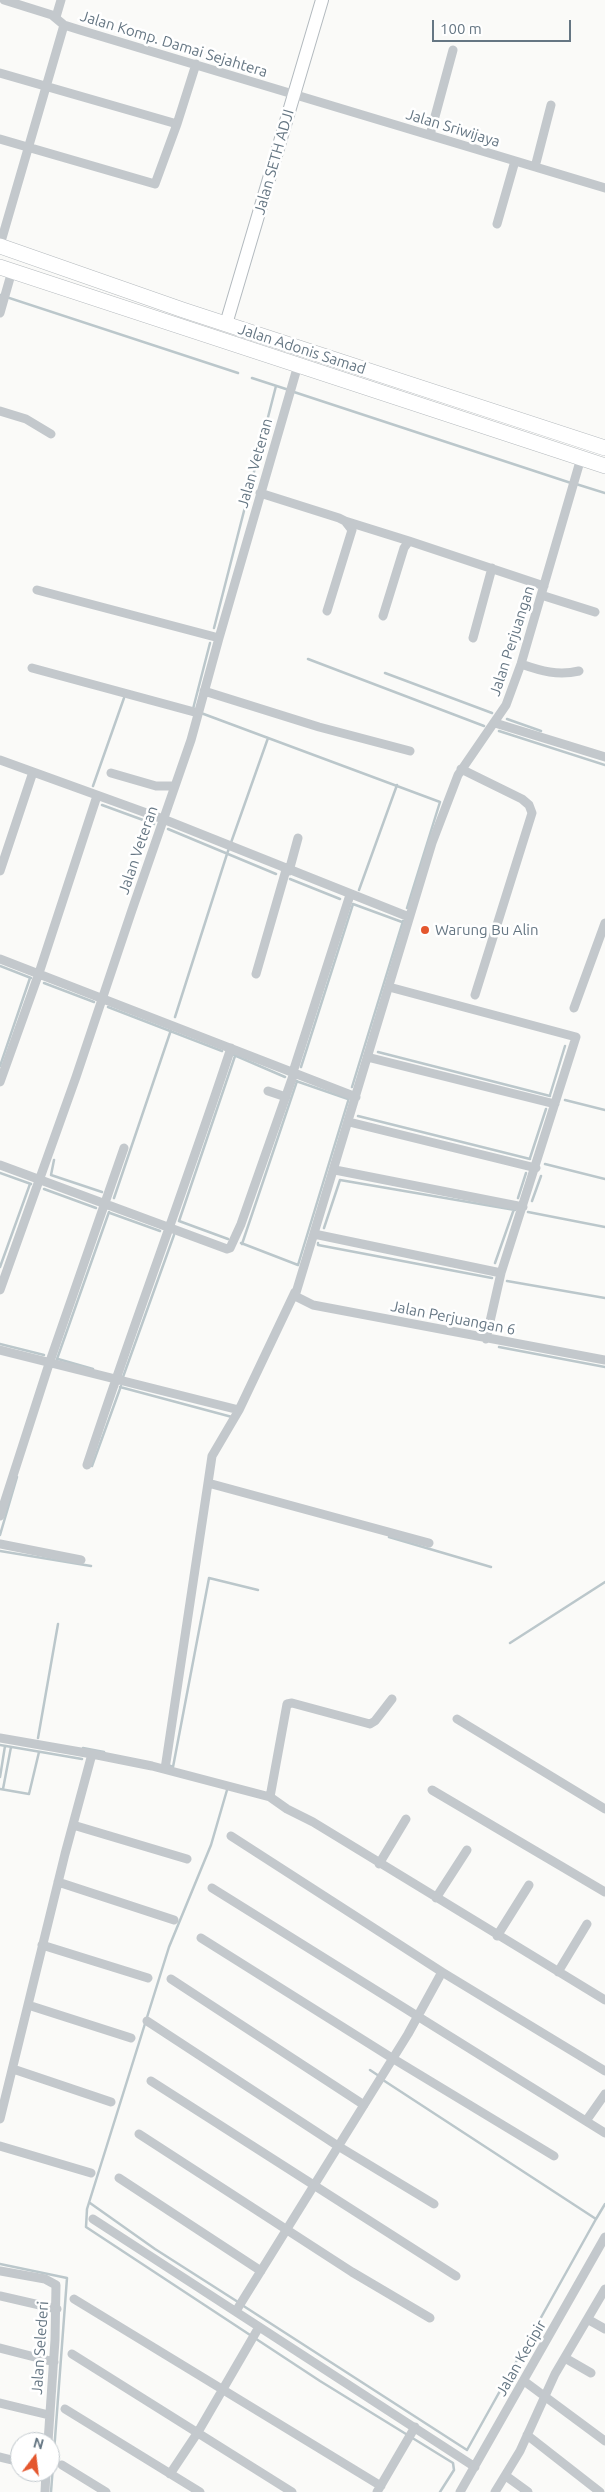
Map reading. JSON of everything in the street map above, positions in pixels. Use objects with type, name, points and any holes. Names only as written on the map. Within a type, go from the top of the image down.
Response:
[{"type":"highway","name":"Jalan Adonis Samad","points":[[0,246],[226,324],[359,376],[605,448]]},
{"type":"highway","points":[[7,274],[85,295],[298,366],[359,376],[605,466]]},
{"type":"highway","points":[[85,295],[90,278]]},
{"type":"street","points":[[4,0],[56,17],[64,25]]},
{"type":"street","points":[[56,17],[62,0]]},
{"type":"street","name":"Jalan SETH ADJI","points":[[226,324],[322,0]]},
{"type":"street","name":"Jalan Komp. Damai Sejahtera","points":[[0,246],[64,25],[294,95]]},
{"type":"street","points":[[430,135],[453,50]]},
{"type":"street","points":[[0,139],[152,185],[156,182],[178,124],[196,64]]},
{"type":"street","points":[[0,73],[178,124]]},
{"type":"street","name":"Jalan Sriwijaya","points":[[294,95],[605,188]]},
{"type":"street","points":[[535,167],[551,105]]},
{"type":"street","points":[[497,224],[515,161]]},
{"type":"street","points":[[0,312],[7,274]]},
{"type":"street","name":"Jalan Veteran","points":[[0,1290],[103,998],[175,786],[198,713],[298,366]]},
{"type":"street","points":[[0,411],[26,419],[51,434]]},
{"type":"street","name":"Jalan Perjuangan","points":[[165,1769],[212,1456],[239,1410],[296,1295],[432,843],[461,769],[506,705],[521,664],[581,458]]},
{"type":"street","points":[[260,493],[492,568],[595,612]]},
{"type":"street","points":[[327,611],[352,530],[345,521]]},
{"type":"street","points":[[383,616],[404,548],[409,540]]},
{"type":"street","points":[[473,638],[492,568]]},
{"type":"street","points":[[37,590],[219,638]]},
{"type":"street","points":[[521,664],[537,670],[563,675],[579,671]]},
{"type":"street","points":[[32,668],[198,713]]},
{"type":"street","points":[[204,691],[326,730],[410,751]]},
{"type":"street","points":[[495,723],[605,757]]},
{"type":"street","points":[[0,760],[163,819],[287,870],[410,917]]},
{"type":"street","points":[[461,769],[522,799],[530,805],[532,813],[475,995]]},
{"type":"street","points":[[0,871],[33,772]]},
{"type":"street","points":[[111,773],[156,786],[175,786]]},
{"type":"street","points":[[0,1082],[39,973],[97,796]]},
{"type":"street","points":[[256,974],[298,838]]},
{"type":"street","points":[[0,1165],[170,1226],[227,1249],[233,1246],[286,1097],[350,894]]},
{"type":"street","points":[[574,1008],[605,923]]},
{"type":"street","points":[[0,959],[356,1097]]},
{"type":"street","points":[[389,987],[576,1037],[536,1168],[501,1272],[486,1339]]},
{"type":"street","points":[[87,1465],[115,1380],[195,1160],[231,1048]]},
{"type":"street","points":[[367,1057],[555,1104]]},
{"type":"street","points":[[268,1091],[286,1097]]},
{"type":"street","points":[[349,1122],[536,1168]]},
{"type":"street","points":[[0,1516],[49,1364],[124,1148]]},
{"type":"street","points":[[335,1170],[523,1206]]},
{"type":"street","points":[[314,1234],[501,1272]]},
{"type":"street","name":"Jalan Perjuangan 6","points":[[296,1295],[313,1306],[605,1360]]},
{"type":"street","points":[[0,1350],[49,1364],[239,1410]]},
{"type":"street","points":[[208,1483],[429,1543]]},
{"type":"street","points":[[0,1544],[81,1560]]},
{"type":"street","points":[[270,1797],[287,1704],[292,1703],[370,1724],[392,1698]]},
{"type":"street","points":[[457,1719],[605,1809]]},
{"type":"street","points":[[0,1738],[165,1769],[270,1797],[287,1810],[313,1822],[497,1936],[605,2000]]},
{"type":"street","points":[[0,2119],[42,1945],[92,1754]]},
{"type":"street","points":[[432,1790],[605,1892]]},
{"type":"street","points":[[379,1864],[406,1819]]},
{"type":"street","points":[[73,1824],[187,1859]]},
{"type":"street","points":[[231,1836],[442,1972],[605,2071]]},
{"type":"street","points":[[436,1898],[467,1850]]},
{"type":"street","points":[[58,1882],[174,1920]]},
{"type":"street","points":[[497,1936],[529,1885]]},
{"type":"street","points":[[212,1888],[605,2133]]},
{"type":"street","points":[[558,1972],[586,1924]]},
{"type":"street","points":[[201,1938],[392,2058],[554,2156]]},
{"type":"street","points":[[42,1945],[148,1978]]},
{"type":"street","points":[[239,2305],[380,2079],[442,1972]]},
{"type":"street","points":[[171,1979],[364,2105]]},
{"type":"street","points":[[28,2005],[131,2038]]},
{"type":"street","points":[[147,2021],[338,2146],[434,2204]]},
{"type":"street","points":[[12,2069],[111,2102]]},
{"type":"street","points":[[151,2081],[456,2276]]},
{"type":"street","points":[[586,2121],[605,2094]]},
{"type":"street","points":[[139,2134],[352,2272],[430,2318]]},
{"type":"street","points":[[0,2146],[91,2173]]},
{"type":"street","points":[[119,2178],[261,2271]]},
{"type":"street","points":[[93,2219],[239,2305],[257,2330],[414,2430],[476,2467]]},
{"type":"street","name":"Jalan Kecipir","points":[[460,2492],[476,2467],[605,2238]]},
{"type":"street","name":"Jalan Selederi","points":[[0,2271],[45,2279],[56,2285],[57,2310],[48,2432]]},
{"type":"street","points":[[495,2492],[506,2476],[527,2436],[544,2395],[589,2320],[605,2289]]},
{"type":"street","points":[[0,2296],[57,2310]]},
{"type":"street","points":[[74,2299],[379,2489],[414,2430]]},
{"type":"street","points":[[589,2320],[605,2329]]},
{"type":"street","points":[[170,2474],[198,2432],[257,2330]]},
{"type":"street","points":[[0,2348],[54,2362]]},
{"type":"street","points":[[72,2354],[292,2492]]},
{"type":"street","points":[[565,2358],[591,2373]]},
{"type":"street","points":[[524,2381],[605,2441]]},
{"type":"street","points":[[0,2403],[49,2415]]},
{"type":"street","points":[[65,2409],[200,2492]]},
{"type":"street","points":[[527,2436],[600,2492]]},
{"type":"street","points":[[62,2465],[106,2492]]},
{"type":"street","points":[[506,2476],[528,2492]]},
{"type":"waterway","points":[[0,295],[238,373]]},
{"type":"waterway","points":[[252,378],[289,390]]},
{"type":"waterway","points":[[214,628],[276,386]]},
{"type":"waterway","points":[[294,392],[571,483]]},
{"type":"waterway","points":[[576,484],[605,493]]},
{"type":"waterway","points":[[193,709],[210,643]]},
{"type":"waterway","points":[[308,659],[484,726]]},
{"type":"waterway","points":[[385,673],[492,713]]},
{"type":"waterway","points":[[93,786],[124,698]]},
{"type":"waterway","points":[[201,713],[440,802],[407,908]]},
{"type":"waterway","points":[[507,719],[541,731]]},
{"type":"waterway","points":[[499,731],[605,765]]},
{"type":"waterway","points":[[175,1017],[227,854],[268,738]]},
{"type":"waterway","points":[[359,890],[397,785]]},
{"type":"waterway","points":[[102,805],[154,824]]},
{"type":"waterway","points":[[168,829],[276,874]]},
{"type":"waterway","points":[[290,879],[340,899]]},
{"type":"waterway","points":[[353,904],[402,922]]},
{"type":"waterway","points":[[301,1067],[353,904]]},
{"type":"waterway","points":[[352,1087],[403,921]]},
{"type":"waterway","points":[[0,966],[31,978]]},
{"type":"waterway","points":[[0,1066],[30,978]]},
{"type":"waterway","points":[[44,983],[94,1002]]},
{"type":"waterway","points":[[108,1007],[222,1051]]},
{"type":"waterway","points":[[114,1198],[171,1030]]},
{"type":"waterway","points":[[550,1095],[565,1046]]},
{"type":"waterway","points":[[378,1052],[550,1096]]},
{"type":"waterway","points":[[234,1055],[285,1077]]},
{"type":"waterway","points":[[179,1221],[235,1056]]},
{"type":"waterway","points":[[296,1081],[348,1099]]},
{"type":"waterway","points":[[242,1244],[297,1081]]},
{"type":"waterway","points":[[241,1243],[298,1265],[349,1098]]},
{"type":"waterway","points":[[565,1100],[605,1110]]},
{"type":"waterway","points":[[530,1158],[546,1109]]},
{"type":"waterway","points":[[358,1116],[530,1159]]},
{"type":"waterway","points":[[54,1160],[51,1175],[102,1192]]},
{"type":"waterway","points":[[545,1164],[605,1179]]},
{"type":"waterway","points":[[0,1173],[31,1184]]},
{"type":"waterway","points":[[518,1198],[526,1173]]},
{"type":"waterway","points":[[532,1201],[541,1176]]},
{"type":"waterway","points":[[324,1228],[340,1180],[515,1210]]},
{"type":"waterway","points":[[0,1267],[30,1184]]},
{"type":"waterway","points":[[44,1189],[96,1208]]},
{"type":"waterway","points":[[495,1263],[514,1209]]},
{"type":"waterway","points":[[57,1359],[109,1212]]},
{"type":"waterway","points":[[528,1212],[605,1227]]},
{"type":"waterway","points":[[110,1213],[160,1231]]},
{"type":"waterway","points":[[179,1221],[228,1239]]},
{"type":"waterway","points":[[123,1377],[174,1235]]},
{"type":"waterway","points":[[318,1243],[318,1245],[492,1278]]},
{"type":"waterway","points":[[507,1281],[605,1298]]},
{"type":"waterway","points":[[0,1344],[44,1355]]},
{"type":"waterway","points":[[499,1347],[605,1367]]},
{"type":"waterway","points":[[58,1359],[93,1369]]},
{"type":"waterway","points":[[92,1466],[121,1386]]},
{"type":"waterway","points":[[120,1387],[232,1417]]},
{"type":"waterway","points":[[0,1535],[17,1477]]},
{"type":"waterway","points":[[389,1537],[491,1567]]},
{"type":"waterway","points":[[0,1551],[91,1566]]},
{"type":"waterway","points":[[168,1765],[173,1767],[209,1578],[258,1590]]},
{"type":"waterway","points":[[510,1643],[605,1582]]},
{"type":"waterway","points":[[38,1738],[58,1624]]},
{"type":"waterway","points":[[0,1745],[82,1759]]},
{"type":"waterway","points":[[0,1777],[5,1746]]},
{"type":"waterway","points":[[3,1789],[11,1747]]},
{"type":"waterway","points":[[83,1748],[104,1752]]},
{"type":"waterway","points":[[0,1789],[29,1794],[39,1752]]},
{"type":"waterway","points":[[227,1790],[211,1845],[169,1947],[87,2209],[86,2227],[320,2381],[453,2463],[454,2470],[440,2492]]},
{"type":"waterway","points":[[370,2070],[379,2076]]},
{"type":"waterway","points":[[383,2080],[596,2219],[605,2204]]},
{"type":"waterway","points":[[90,2203],[155,2249],[238,2302]]},
{"type":"waterway","points":[[242,2305],[467,2450],[596,2219]]},
{"type":"waterway","points":[[0,2264],[67,2278],[51,2492]]},
{"type":"place","name":"Warung Bu Alin","points":[[425,930]]}]
